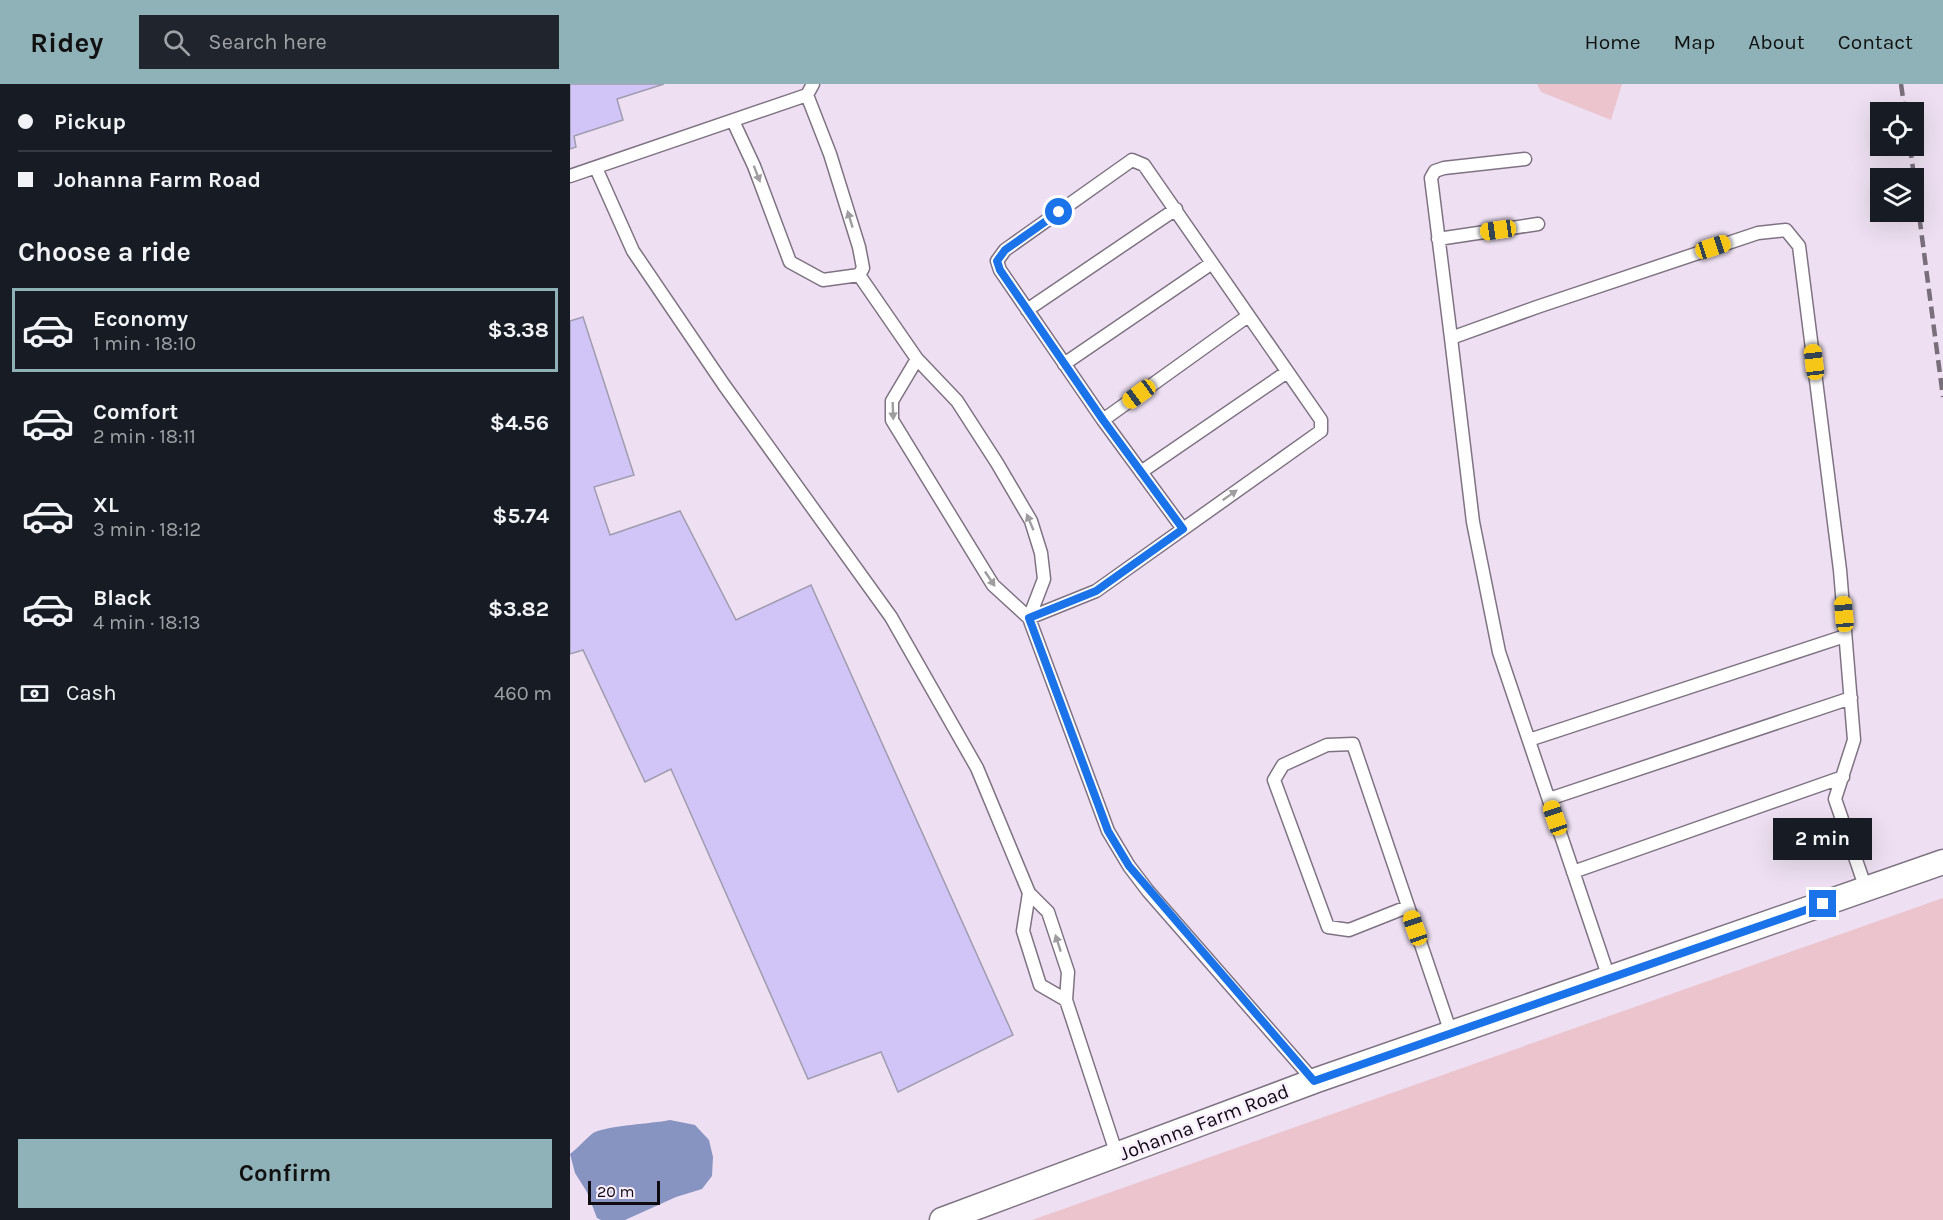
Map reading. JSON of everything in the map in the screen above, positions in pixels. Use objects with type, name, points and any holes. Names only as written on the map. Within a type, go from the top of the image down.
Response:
[{"type":"street","name":"Johanna Farm Road","points":[[942,1220],[1314,1081],[1943,862]]},
{"type":"lane","points":[[570,176],[734,121],[810,89],[859,247],[863,268],[860,275]]},
{"type":"lane","points":[[734,121],[754,166],[790,261],[823,280],[860,275]]},
{"type":"lane","points":[[1525,159],[1435,171],[1431,178],[1437,239],[1473,522],[1499,652],[1609,978]]},
{"type":"lane","points":[[1029,618],[1096,591],[1322,431],[1321,420],[1176,209],[1144,165],[1132,160],[1005,250],[997,261],[1000,270],[1064,364],[1183,529]]},
{"type":"lane","points":[[596,168],[633,251],[724,385],[891,617],[977,768],[1029,893],[1048,912],[1068,972],[1066,1000],[1117,1155]]},
{"type":"lane","points":[[1027,310],[1176,209]]},
{"type":"lane","points":[[1437,239],[1538,224]]},
{"type":"lane","points":[[1451,338],[1758,232],[1786,230],[1799,246],[1840,570],[1854,740],[1834,799],[1866,889]]},
{"type":"lane","points":[[1064,364],[1212,263]]},
{"type":"lane","points":[[860,275],[917,359],[957,401],[1031,521],[1041,553],[1044,579],[1029,618]]},
{"type":"lane","points":[[1103,420],[1248,316]]},
{"type":"lane","points":[[917,359],[892,401],[892,420],[993,585],[1029,618],[1108,831],[1129,866],[1314,1081]]},
{"type":"lane","points":[[1141,472],[1287,372]]},
{"type":"lane","points":[[1529,740],[1845,636]]},
{"type":"lane","points":[[1549,800],[1851,698]]},
{"type":"lane","points":[[1407,907],[1349,930],[1328,927],[1274,780],[1283,765],[1327,745],[1353,744],[1451,1033]]},
{"type":"lane","points":[[1573,872],[1843,777]]},
{"type":"lane","points":[[1029,893],[1023,931],[1040,985],[1066,1000]]},
{"type":"shaded area","points":[[1537,84],[1622,84],[1611,120],[1541,92]]},
{"type":"shaded area","points":[[1943,898],[1943,1220],[1032,1220]]},
{"type":"water","points":[[670,1120],[695,1125],[709,1140],[713,1157],[712,1176],[702,1189],[676,1197],[625,1220],[597,1218],[587,1192],[575,1173],[570,1154],[595,1132]]},
{"type":"building","points":[[570,84],[664,84],[617,99],[623,120],[574,136],[576,147],[570,149]]},
{"type":"building","points":[[583,317],[634,475],[594,487],[610,535],[680,511],[736,620],[811,585],[1013,1035],[898,1092],[881,1052],[808,1079],[671,769],[645,782],[583,650],[570,654],[570,321]]},
{"type":"railway","points":[[1901,84],[1904,102]]},
{"type":"railway","points":[[1911,156],[1943,397]]},
{"type":"route","points":[[1059,212],[1005,250],[997,261],[1000,270],[1103,420],[1183,529],[1096,591],[1029,618],[1048,675],[1108,831],[1129,866],[1314,1081],[1823,904]]}]
